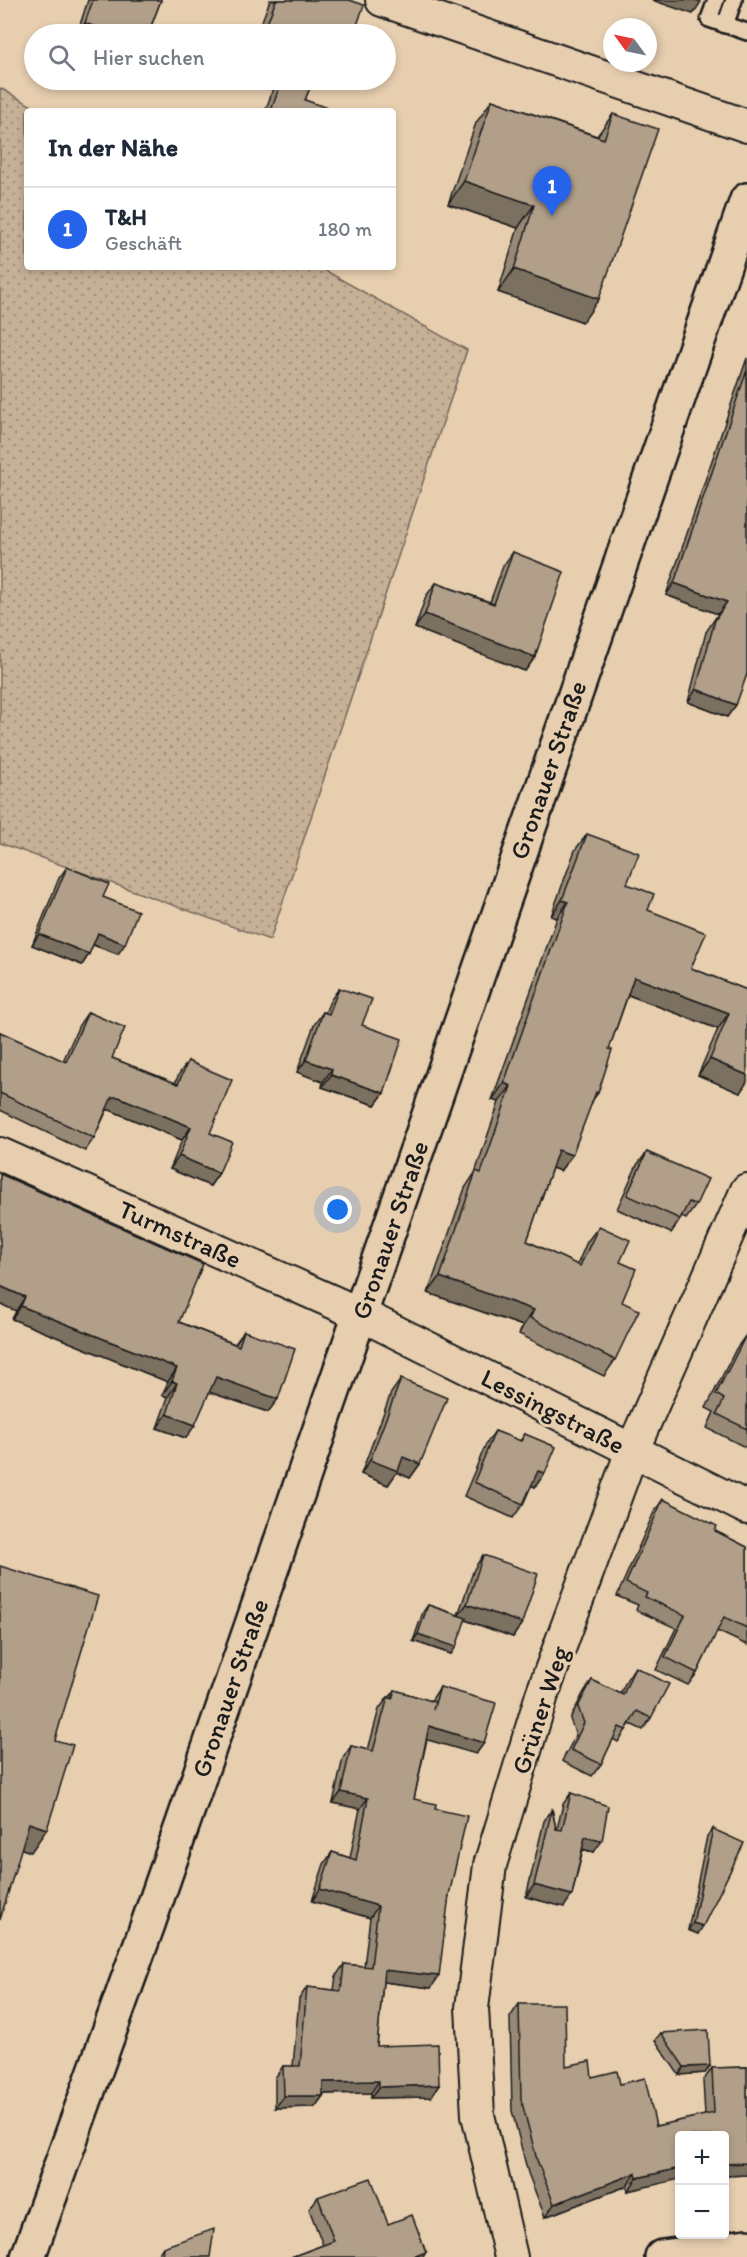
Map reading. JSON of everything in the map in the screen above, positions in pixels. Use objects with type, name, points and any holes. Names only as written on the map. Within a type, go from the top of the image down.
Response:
[{"type":"main road","name":"Gronauer Straße","points":[[28,2257],[360,1314],[747,200]]},
{"type":"main road","points":[[662,2257],[747,2246]]},
{"type":"street","points":[[382,0],[747,126]]},
{"type":"street","name":"Turmstraße","points":[[0,1154],[360,1314]]},
{"type":"street","name":"Grüner Weg","points":[[511,2257],[478,2115],[472,2008],[490,1865],[542,1695],[632,1451],[747,1190]]},
{"type":"street","name":"Lessingstraße","points":[[360,1314],[747,1508]]},
{"type":"lane","points":[[716,0],[709,19],[747,32]]},
{"type":"lane","points":[[725,25],[734,0]]},
{"type":"shaded area","points":[[0,88],[36,108],[24,108],[24,270],[324,270],[467,350],[270,940],[0,843]]},
{"type":"building","points":[[93,0],[161,0],[152,24],[85,23]]},
{"type":"building","points":[[276,0],[349,0],[364,5],[357,24],[267,24]]},
{"type":"building","points":[[278,90],[309,90],[305,100],[327,108],[272,108]]},
{"type":"building","points":[[492,100],[604,139],[613,114],[658,129],[599,299],[514,269],[534,205],[464,181]]},
{"type":"building","points":[[747,370],[747,674],[736,705],[696,689],[715,620],[727,602],[674,583]]},
{"type":"building","points":[[513,552],[564,572],[535,657],[425,614],[436,583],[494,604]]},
{"type":"building","points":[[587,834],[639,853],[627,884],[654,894],[648,910],[706,933],[691,968],[747,990],[747,1075],[710,1059],[729,1013],[634,977],[609,1049],[612,1050],[598,1093],[596,1092],[572,1155],[558,1150],[527,1241],[580,1266],[599,1226],[630,1240],[620,1262],[636,1269],[622,1302],[639,1310],[615,1360],[530,1318],[534,1310],[440,1277],[476,1171],[481,1173],[511,1086],[504,1083],[568,902],[562,900]]},
{"type":"building","points":[[67,867],[109,884],[103,897],[138,911],[125,944],[98,933],[89,954],[39,934]]},
{"type":"building","points":[[339,988],[372,999],[362,1025],[402,1039],[384,1093],[331,1075],[332,1069],[306,1060],[323,1012],[329,1014]]},
{"type":"building","points":[[88,1012],[125,1028],[112,1058],[178,1084],[188,1061],[232,1080],[210,1133],[232,1142],[219,1173],[179,1156],[191,1127],[119,1097],[112,1097],[94,1138],[0,1093],[0,1032],[66,1062]]},
{"type":"building","points":[[647,1152],[708,1179],[696,1205],[689,1202],[680,1219],[627,1195]]},
{"type":"building","points":[[0,1174],[203,1264],[179,1322],[239,1346],[244,1331],[295,1349],[278,1399],[216,1377],[195,1425],[167,1414],[177,1383],[172,1381],[177,1368],[21,1306],[25,1297],[0,1286]]},
{"type":"building","points":[[746,1335],[747,1429],[717,1414],[724,1399],[716,1394]]},
{"type":"building","points":[[401,1379],[447,1398],[420,1464],[403,1457],[398,1471],[370,1460]]},
{"type":"building","points":[[495,1431],[521,1441],[525,1434],[556,1447],[545,1473],[538,1471],[523,1504],[474,1482]]},
{"type":"building","points":[[663,1499],[717,1526],[715,1531],[747,1547],[747,1628],[724,1617],[697,1673],[665,1657],[685,1615],[645,1597],[647,1593],[626,1583]]},
{"type":"building","points":[[483,1555],[538,1574],[522,1623],[467,1604]]},
{"type":"building","points":[[0,1566],[98,1596],[55,1740],[73,1745],[47,1829],[29,1823],[0,1920]]},
{"type":"building","points":[[428,1605],[466,1618],[456,1647],[418,1634]]},
{"type":"building","points":[[635,1667],[669,1684],[651,1718],[637,1711],[626,1730],[619,1727],[601,1764],[571,1750],[584,1723],[578,1707],[592,1680],[623,1695]]},
{"type":"building","points":[[440,1687],[496,1703],[484,1743],[429,1726],[414,1799],[436,1804],[435,1809],[467,1816],[449,1895],[439,1976],[384,1970],[377,2046],[438,2044],[439,2085],[379,2087],[379,2081],[323,2082],[323,2096],[284,2096],[283,2066],[300,2066],[307,1987],[341,1991],[344,1964],[371,1967],[378,1906],[320,1889],[332,1852],[356,1860],[368,1798],[341,1792],[351,1746],[373,1751],[388,1697],[392,1699],[395,1690],[435,1702],[433,1710]]},
{"type":"building","points":[[571,1793],[608,1806],[602,1841],[585,1837],[572,1895],[534,1885],[552,1809],[556,1829],[562,1830]]},
{"type":"building","points":[[713,1829],[744,1843],[703,1926],[693,1923]]},
{"type":"building","points":[[519,2004],[565,2004],[566,2066],[590,2061],[592,2077],[617,2071],[620,2084],[645,2078],[656,2126],[714,2113],[712,2068],[747,2067],[747,2163],[729,2164],[729,2131],[675,2131],[675,2169],[637,2178],[636,2173],[554,2204],[537,2160],[521,2099]]},
{"type":"building","points":[[708,2030],[710,2066],[684,2067],[661,2033]]},
{"type":"building","points":[[371,2178],[388,2224],[412,2215],[426,2252],[413,2257],[291,2257],[334,2241],[318,2197]]},
{"type":"building","points":[[214,2229],[210,2257],[162,2257],[163,2247]]},
{"type":"place","name":"T&H","points":[[552,216]]}]
